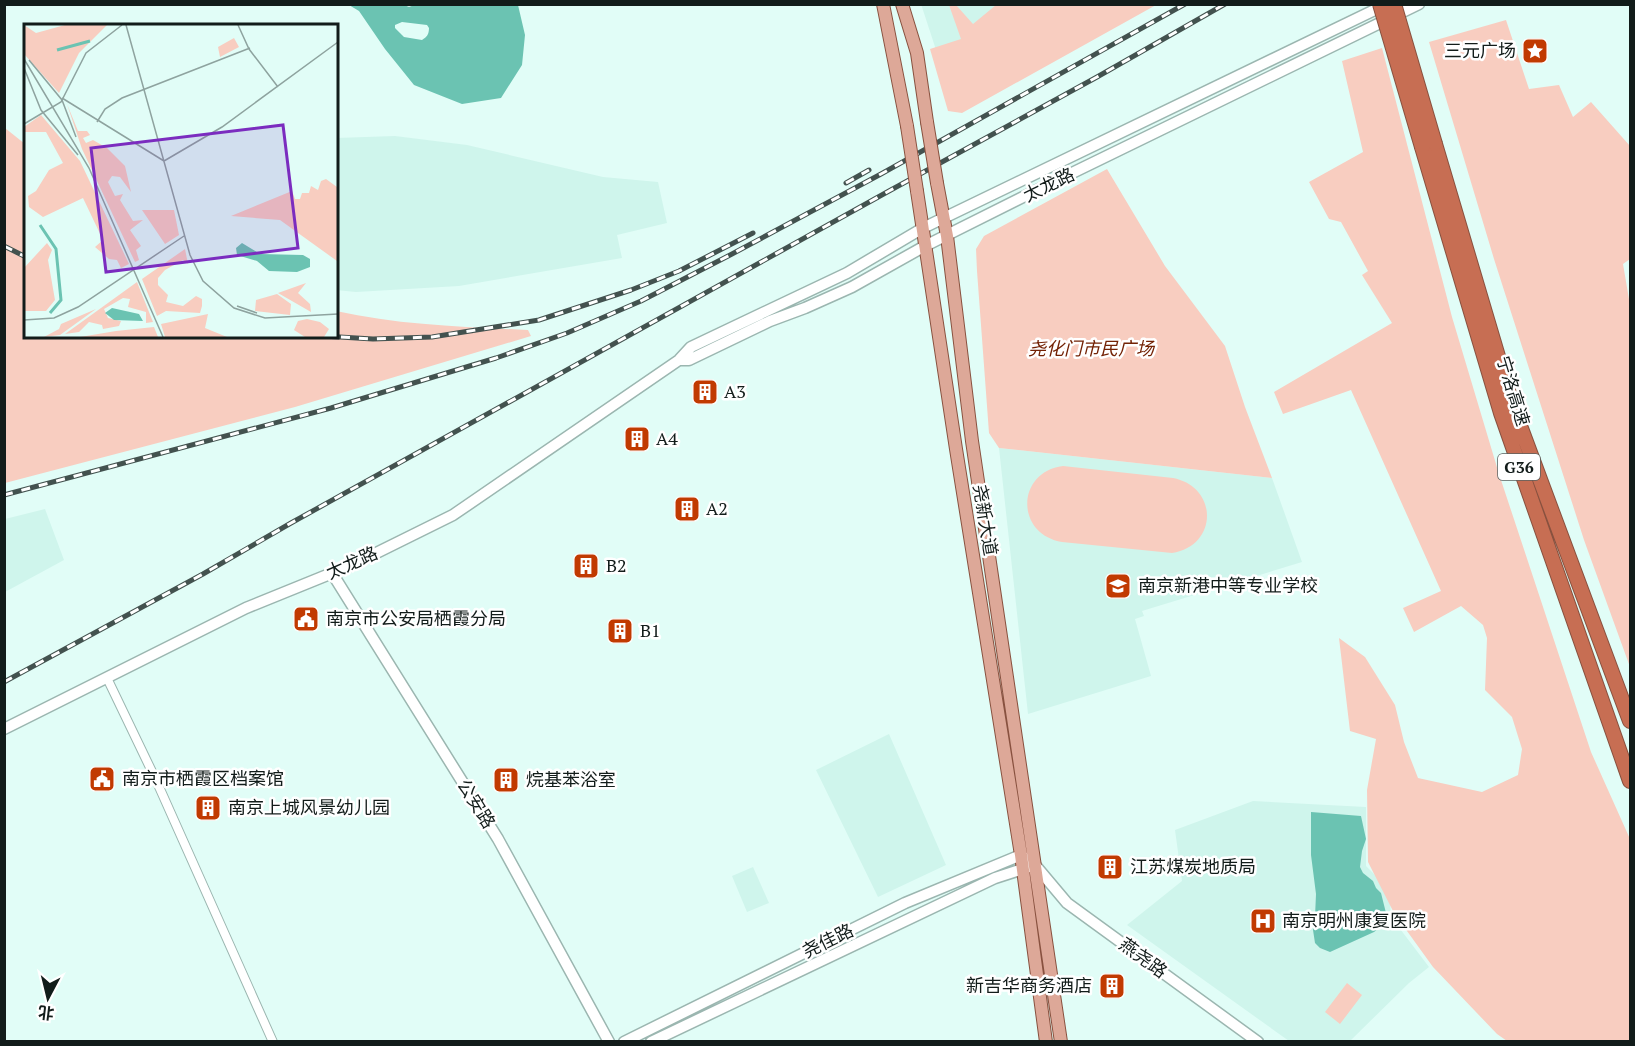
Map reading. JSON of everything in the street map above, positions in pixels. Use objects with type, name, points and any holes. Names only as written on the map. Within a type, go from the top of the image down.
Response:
[{"type":"highway","name":"宁洛高速","points":[[1380,4],[1429,146],[1513,407],[1630,719]]},
{"type":"highway","name":"宁洛高速","points":[[1394,4],[1429,146],[1501,413],[1630,782]]},
{"type":"main road","name":"尧新大道","points":[[883,4],[918,191],[956,449],[1061,1041]]},
{"type":"main road","name":"尧新大道","points":[[902,4],[916,53],[947,236],[1028,864],[1046,1041]]},
{"type":"main road","name":"太龙路","points":[[4,729],[246,608],[332,573],[453,515],[679,360],[691,347],[847,273],[923,228],[944,220],[1386,4]]},
{"type":"main road","name":"太龙路","points":[[679,360],[689,360],[770,321],[852,287],[925,246],[1419,4]]},
{"type":"main road","name":"公安路","points":[[332,573],[498,839],[609,1041]]},
{"type":"main road","name":"尧佳路","points":[[624,1041],[905,903],[1028,864]]},
{"type":"main road","name":"尧佳路","points":[[651,1041],[1028,864]]},
{"type":"main road","name":"燕尧路","points":[[1028,864],[1067,903],[1258,1041]]},
{"type":"street","points":[[107,678],[156,780],[273,1041]]},
{"type":"shaded area","points":[[417,4],[518,5],[525,35],[522,65],[501,98],[462,104],[414,85],[385,49],[359,11],[349,5],[404,5],[409,7]],"holes":[[[402,22],[427,25],[428,34],[422,40],[404,37],[395,28],[395,25]]]},
{"type":"shaded area","points":[[921,4],[1045,5],[938,56]]},
{"type":"shaded area","points":[[395,136],[467,145],[603,177],[658,182],[667,223],[617,235],[622,258],[459,286],[356,292],[338,290],[338,138]]},
{"type":"shaded area","name":"南京新港中等专业学校","points":[[999,448],[1272,478],[1302,562],[1142,611],[1144,616],[1135,619],[1151,676],[1028,714]]},
{"type":"shaded area","points":[[45,509],[64,560],[5,592],[5,519]]},
{"type":"shaded area","points":[[889,734],[946,865],[878,897],[816,770]]},
{"type":"shaded area","name":"南京明州康复医院","points":[[1253,801],[1366,807],[1366,866],[1379,879],[1390,900],[1391,917],[1429,967],[1409,983],[1350,1041],[1289,1041],[1127,925],[1182,881],[1175,830]]},
{"type":"shaded area","points":[[1311,812],[1361,816],[1366,839],[1360,867],[1381,893],[1386,913],[1383,925],[1374,932],[1330,952],[1315,943],[1313,930],[1316,894],[1311,855]]},
{"type":"shaded area","points":[[753,867],[769,903],[747,912],[732,876]]},
{"type":"green space","points":[[949,5],[956,5],[973,24],[996,5],[1156,5],[962,113],[948,111],[930,49],[961,39]]},
{"type":"green space","points":[[1506,20],[1529,89],[1559,85],[1573,117],[1591,102],[1630,146],[1630,259],[1623,264],[1630,305],[1630,667],[1584,540],[1494,259],[1429,42]]},
{"type":"green space","points":[[1382,48],[1452,317],[1499,474],[1591,752],[1630,839],[1630,1041],[1507,1041],[1497,1034],[1433,967],[1394,913],[1368,862],[1367,790],[1376,739],[1350,731],[1339,638],[1365,657],[1395,705],[1404,742],[1418,778],[1482,792],[1518,775],[1522,749],[1512,717],[1485,690],[1487,638],[1483,625],[1461,606],[1414,632],[1403,608],[1441,591],[1351,390],[1283,414],[1274,392],[1392,323],[1362,275],[1368,271],[1341,222],[1329,219],[1309,182],[1363,152],[1342,61]]},
{"type":"green space","points":[[5,128],[24,143],[24,338],[338,338],[338,311],[408,322],[528,330],[531,336],[295,407],[5,483]]},
{"type":"green space","name":"尧化门市民广场","points":[[1107,169],[1165,266],[1225,346],[1272,478],[999,448],[989,433],[976,249],[984,236]]},
{"type":"green space","points":[[1063,466],[1173,478],[1188,484],[1199,493],[1205,504],[1207,516],[1205,529],[1198,540],[1187,548],[1172,553],[1062,542],[1047,537],[1036,528],[1029,516],[1027,503],[1036,479],[1048,471]]},
{"type":"green space","points":[[1347,983],[1362,995],[1340,1024],[1325,1012]]},
{"type":"railway","points":[[4,495],[331,408],[496,358],[567,333],[641,301],[732,254],[881,174],[1185,4]]},
{"type":"railway","points":[[4,682],[203,574],[1225,4]]},
{"type":"railway","points":[[846,183],[869,170]]},
{"type":"railway","points":[[338,337],[373,339],[432,337],[539,320],[631,290],[679,271],[753,233]]},
{"type":"railway","points":[[4,246],[24,256]]},
{"type":"place","name":"三元广场","points":[[1535,51]]},
{"type":"place","name":"A3","points":[[705,392]]},
{"type":"place","name":"A4","points":[[637,439]]},
{"type":"place","name":"A2","points":[[687,509]]},
{"type":"place","name":"B2","points":[[586,566]]},
{"type":"place","name":"南京新港中等专业学校","points":[[1118,586]]},
{"type":"place","name":"南京市公安局栖霞分局","points":[[306,619]]},
{"type":"place","name":"B1","points":[[620,631]]},
{"type":"place","name":"南京市栖霞区档案馆","points":[[102,779]]},
{"type":"place","name":"烷基苯浴室","points":[[506,780]]},
{"type":"place","name":"南京上城风景幼儿园","points":[[208,808]]},
{"type":"place","name":"江苏煤炭地质局","points":[[1110,867]]},
{"type":"place","name":"南京明州康复医院","points":[[1263,921]]},
{"type":"place","name":"新吉华商务酒店","points":[[1112,986]]}]
